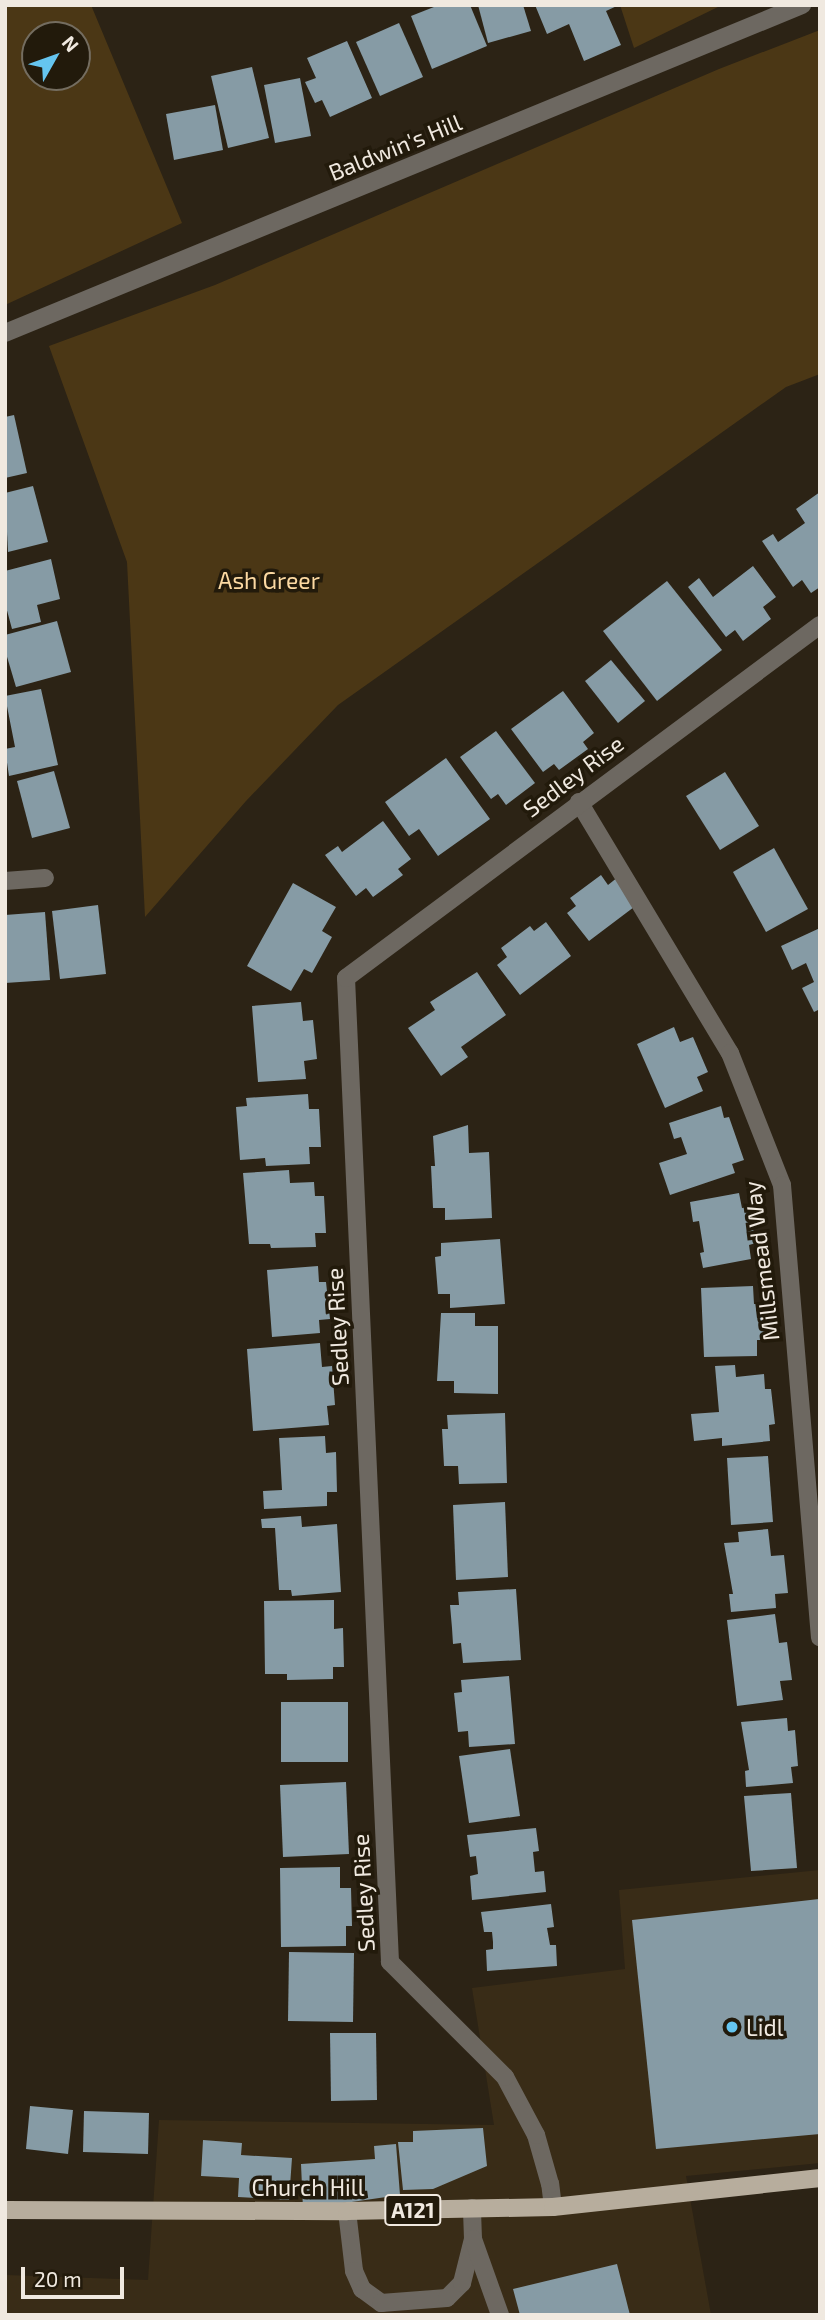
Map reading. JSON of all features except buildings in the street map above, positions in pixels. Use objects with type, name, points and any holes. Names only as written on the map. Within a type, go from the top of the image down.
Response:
[{"type":"main road","name":"Church Hill","points":[[5,2210],[347,2211],[553,2207],[820,2178]]},
{"type":"street","name":"Baldwin's Hill","points":[[5,333],[802,5]]},
{"type":"street","name":"Sedley Rise","points":[[553,2207],[536,2135],[505,2077],[390,1962],[346,978],[820,625]]},
{"type":"street","name":"Millsmead Way","points":[[579,802],[730,1052],[782,1185],[820,1637]]},
{"type":"street","points":[[5,881],[45,878]]},
{"type":"street","points":[[347,2211],[354,2271],[362,2289],[381,2303],[449,2307],[462,2283],[473,2239],[472,2208]]},
{"type":"street","points":[[473,2239],[500,2315]]},
{"type":"shaded area","points":[[820,1870],[820,2163],[686,2176],[711,2315],[5,2315],[5,2275],[148,2280],[159,2120],[494,2125],[472,1988],[625,1969],[619,1890]]},
{"type":"green space","points":[[5,5],[91,5],[182,223],[5,305]]},
{"type":"green space","points":[[620,5],[722,5],[634,48]]},
{"type":"green space","name":"Ash Greer","points":[[820,30],[820,374],[786,387],[338,705],[246,801],[145,917],[127,562],[49,346],[215,285],[719,69]]},
{"type":"place","name":"Lidl","points":[[732,2027]]}]
